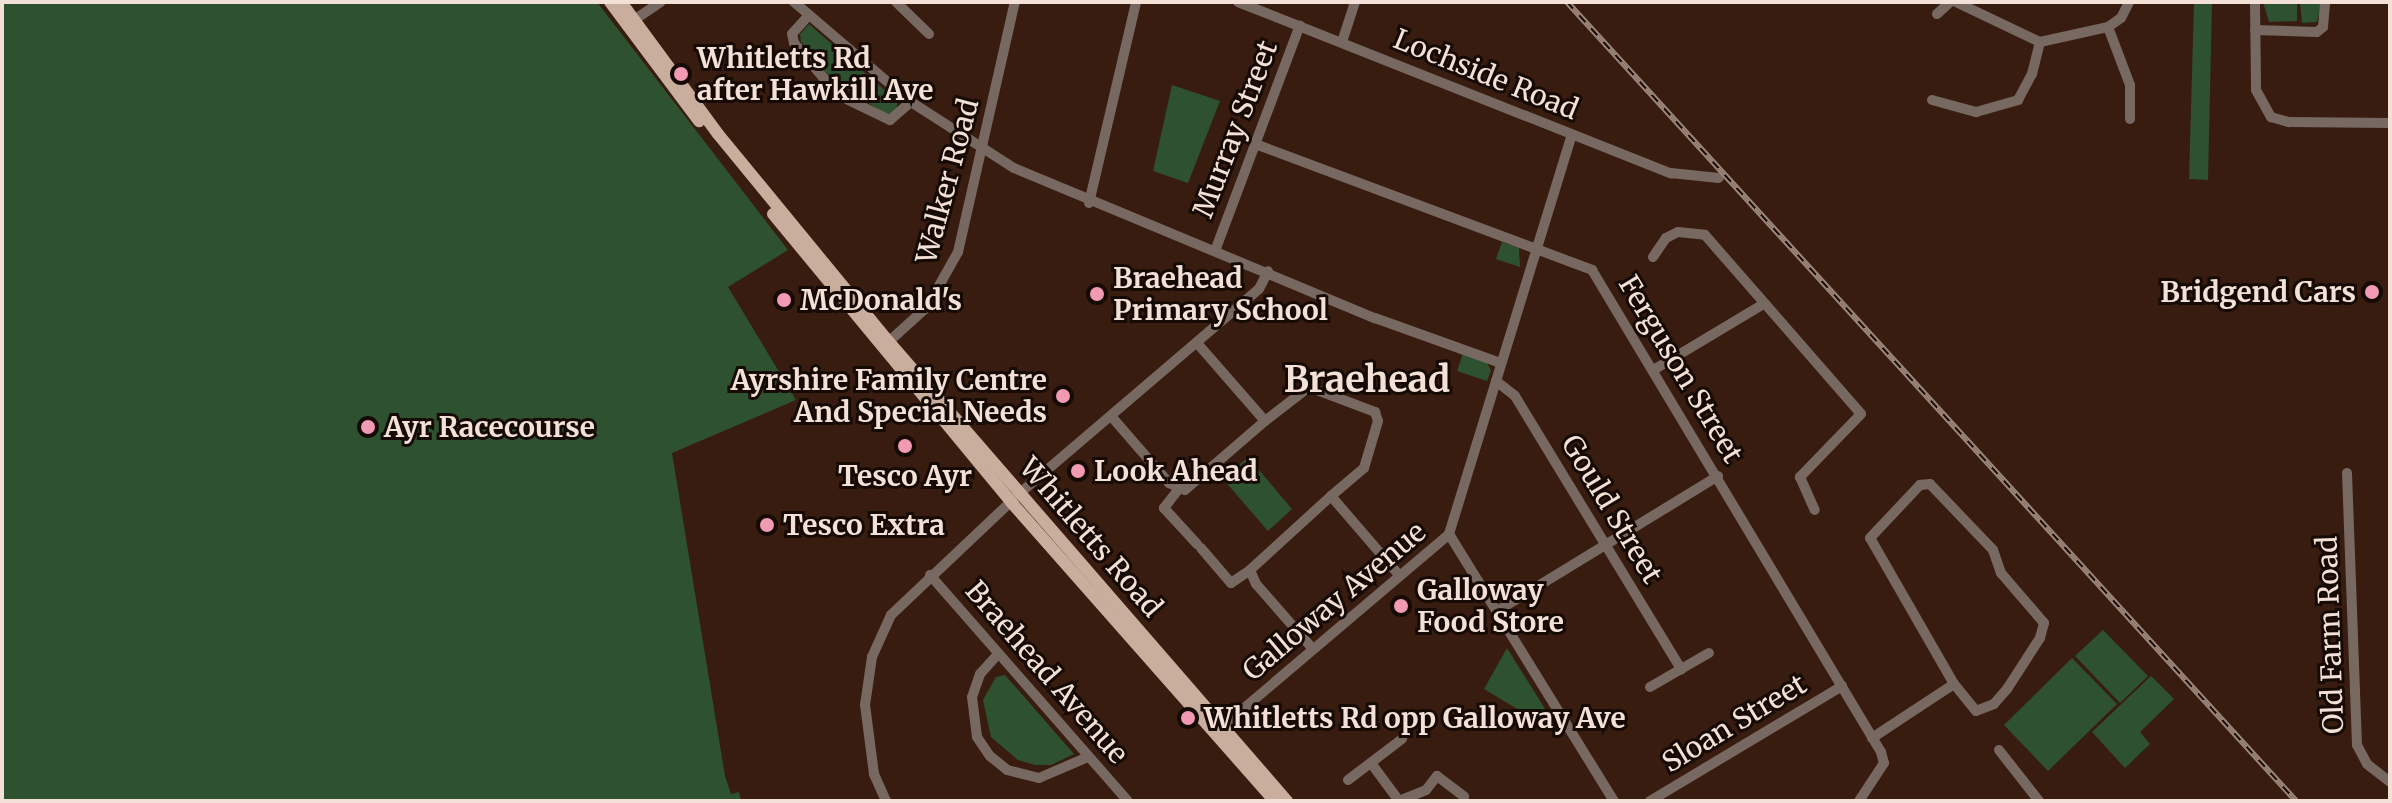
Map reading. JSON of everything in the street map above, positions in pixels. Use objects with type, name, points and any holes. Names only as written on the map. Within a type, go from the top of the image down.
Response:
[{"type":"main road","name":"Whitletts Road","points":[[610,2],[885,345],[1275,801]]},
{"type":"main road","name":"Whitletts Road","points":[[621,2],[718,134],[885,345]]},
{"type":"main road","name":"Whitletts Road","points":[[1016,497],[1287,801]]},
{"type":"street","points":[[634,20],[661,2]]},
{"type":"street","points":[[794,2],[911,102],[982,151],[1089,203],[1268,271],[1375,318],[1501,363]]},
{"type":"street","points":[[896,2],[929,34]]},
{"type":"street","name":"Walker Road","points":[[885,345],[945,284],[958,252],[1015,2]]},
{"type":"street","points":[[1089,203],[1136,2]]},
{"type":"street","name":"Lochside Road","points":[[1238,2],[1671,173],[1719,178]]},
{"type":"street","points":[[1342,42],[1355,2]]},
{"type":"street","points":[[1937,14],[1953,2],[2040,42],[2108,27],[2121,18],[2129,2]]},
{"type":"street","points":[[2255,2],[2256,90],[2271,117],[2289,122],[2390,123]]},
{"type":"street","points":[[2255,30],[2317,32],[2323,27],[2325,2]]},
{"type":"street","points":[[809,15],[792,34],[794,43],[838,95],[890,120],[911,102]]},
{"type":"street","name":"Murray Street","points":[[1215,251],[1258,145],[1300,25]]},
{"type":"street","points":[[2108,27],[2130,85],[2130,119]]},
{"type":"street","points":[[1932,100],[1976,112],[2018,100],[2032,74],[2040,42]]},
{"type":"street","name":"Galloway Avenue","points":[[1223,726],[1449,534],[1572,135]]},
{"type":"street","name":"Ferguson Street","points":[[1258,145],[1592,270],[1655,369],[1872,738],[1884,763],[1859,801]]},
{"type":"street","points":[[1653,257],[1666,238],[1678,232],[1705,235],[1762,305],[1861,414],[1800,477],[1815,510]]},
{"type":"street","points":[[886,801],[865,737],[872,657],[891,615],[1016,497],[1259,289],[1268,271]]},
{"type":"street","points":[[1655,369],[1762,305]]},
{"type":"street","points":[[1197,343],[1265,421]]},
{"type":"street","name":"Gould Street","points":[[1496,381],[1515,396],[1681,669]]},
{"type":"street","points":[[1309,387],[1375,412],[1378,421],[1364,468],[1250,570],[1231,583],[1164,508],[1178,490],[1192,485],[1309,387]]},
{"type":"street","points":[[1111,416],[1178,490]]},
{"type":"street","name":"Old Farm Road","points":[[2347,473],[2357,745],[2367,764],[2390,782]]},
{"type":"street","points":[[1497,611],[1718,476]]},
{"type":"street","points":[[1920,485],[1939,491],[1993,550],[2001,573],[2044,623],[2040,638],[1994,704],[1976,711],[1954,684],[1870,538],[1920,485]]},
{"type":"street","points":[[1331,496],[1399,575]]},
{"type":"street","points":[[1449,534],[1614,801]]},
{"type":"street","points":[[1250,570],[1256,584],[1313,649]]},
{"type":"street","name":"Braehead Avenue","points":[[930,575],[1128,801]]},
{"type":"street","points":[[1650,687],[1709,653]]},
{"type":"street","points":[[998,654],[980,674],[972,697],[977,737],[990,756],[1007,770],[1039,778],[1088,757]]},
{"type":"street","points":[[1872,738],[1954,684]]},
{"type":"street","name":"Sloan Street","points":[[1650,801],[1842,686]]},
{"type":"street","points":[[1348,780],[1402,739]]},
{"type":"street","points":[[1999,750],[2039,801]]},
{"type":"street","points":[[1371,763],[1399,801],[1426,790],[1437,776],[1464,796]]},
{"type":"green space","name":"Ayr Racecourse","points":[[2,2],[597,2],[788,250],[728,287],[796,400],[672,453],[725,776],[731,794],[739,792],[741,801],[2,801]]},
{"type":"green space","points":[[2194,2],[2212,2],[2208,180],[2189,179]]},
{"type":"green space","points":[[2263,2],[2297,2],[2297,21],[2269,22]]},
{"type":"green space","points":[[2300,2],[2322,2],[2317,22],[2302,23]]},
{"type":"green space","points":[[809,24],[897,101],[897,110],[888,116],[830,78],[801,42],[800,34]]},
{"type":"green space","points":[[1172,85],[1220,101],[1188,183],[1153,171]]},
{"type":"green space","points":[[1502,242],[1519,248],[1520,267],[1496,259]]},
{"type":"green space","points":[[1463,353],[1485,360],[1491,370],[1487,381],[1457,371]]},
{"type":"green space","points":[[1248,457],[1292,509],[1268,531],[1223,479]]},
{"type":"green space","points":[[2103,630],[2148,676],[2120,703],[2075,656]]},
{"type":"green space","points":[[1507,648],[1562,736],[1484,689]]},
{"type":"green space","points":[[2072,658],[2117,704],[2048,771],[2004,725]]},
{"type":"green space","points":[[1005,675],[1074,754],[1051,765],[1035,765],[1018,760],[991,737],[983,700],[996,677]]},
{"type":"green space","points":[[2151,676],[2174,699],[2140,732],[2150,744],[2125,768],[2092,732]]},
{"type":"railway","points":[[1567,2],[2296,801]]},
{"type":"place","name":"Whitletts Rd after Hawkill Ave","points":[[681,74]]},
{"type":"place","name":"Bridgend Cars","points":[[2372,292]]},
{"type":"place","name":"Braehead Primary School","points":[[1097,294]]},
{"type":"place","name":"McDonald's","points":[[784,300]]},
{"type":"place","name":"Ayrshire Family Centre And Special Needs","points":[[1063,396]]},
{"type":"place","name":"Ayr Racecourse","points":[[368,427]]},
{"type":"place","name":"Tesco Ayr","points":[[905,446]]},
{"type":"place","name":"Look Ahead","points":[[1078,471]]},
{"type":"place","name":"Tesco Extra","points":[[767,525]]},
{"type":"place","name":"Galloway Food Store","points":[[1401,606]]},
{"type":"place","name":"Whitletts Rd opp Galloway Ave","points":[[1188,718]]},
{"type":"district","name":"Braehead","points":[[1367,380]]}]
